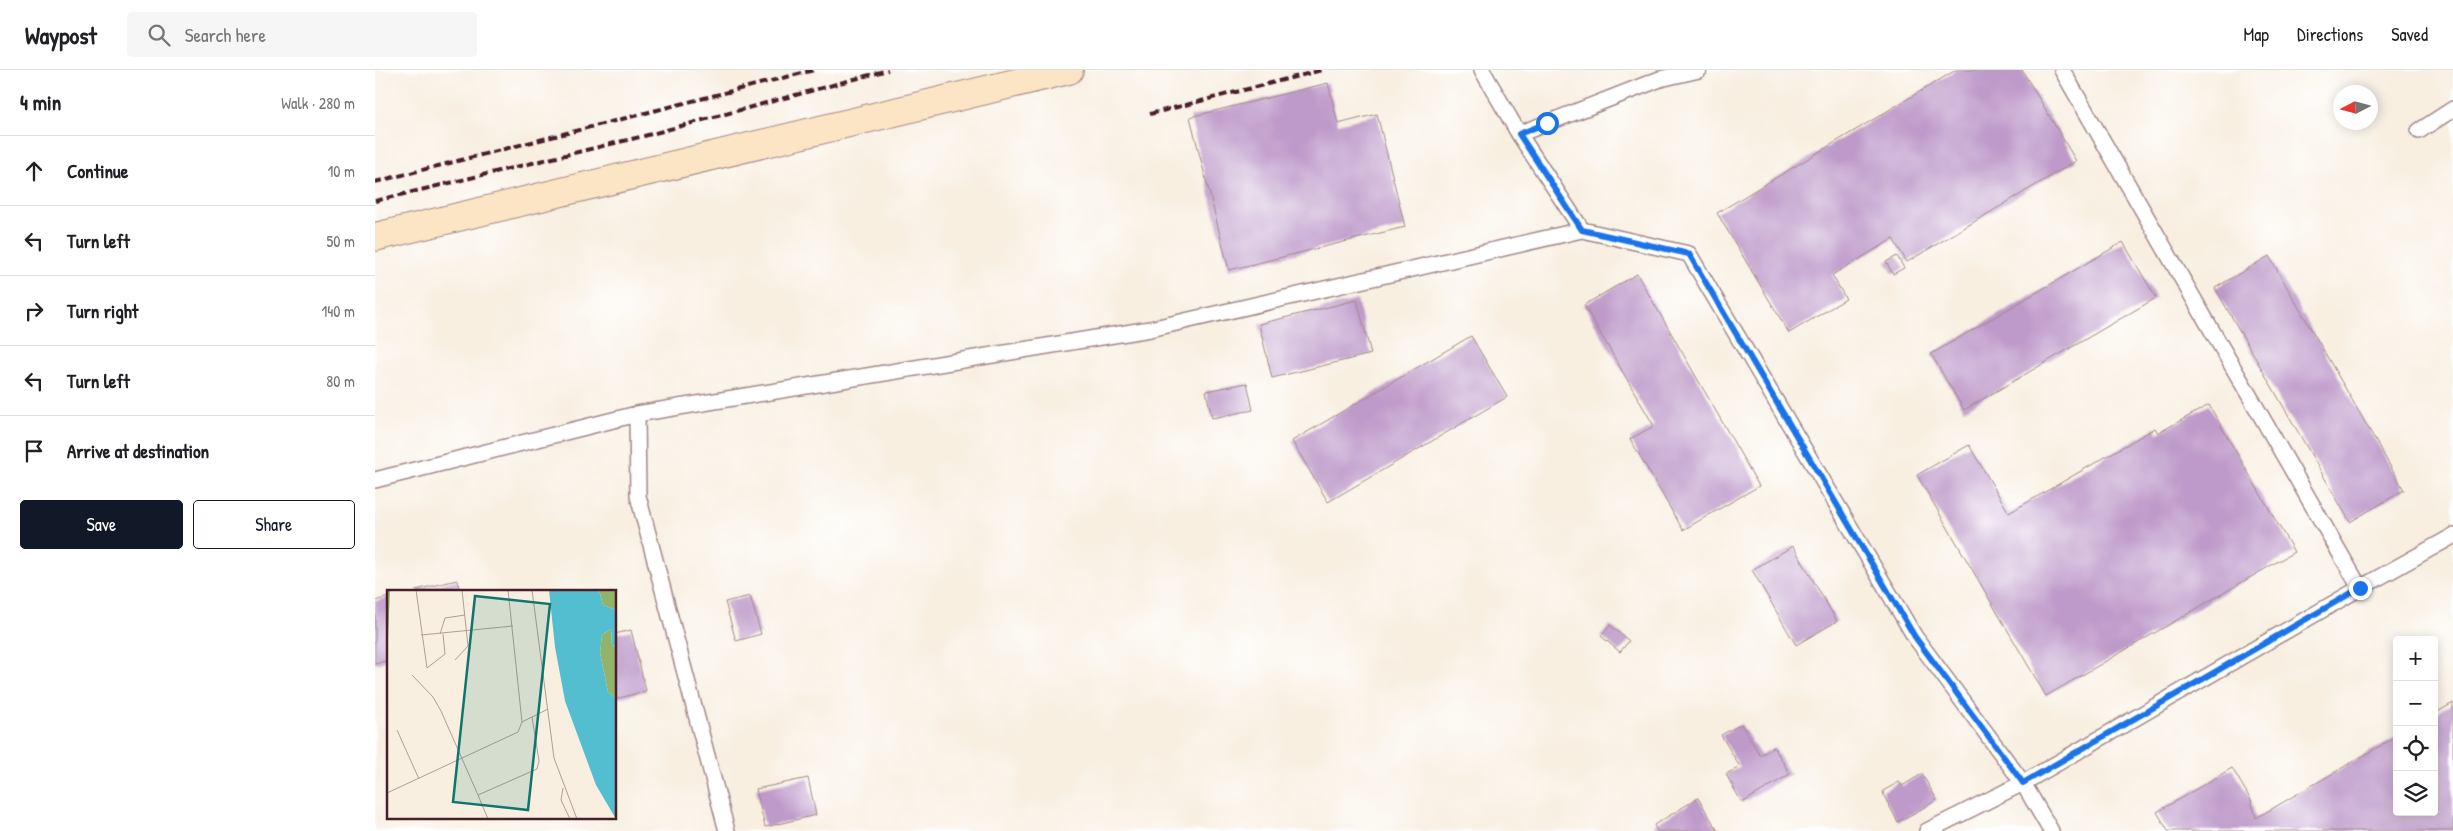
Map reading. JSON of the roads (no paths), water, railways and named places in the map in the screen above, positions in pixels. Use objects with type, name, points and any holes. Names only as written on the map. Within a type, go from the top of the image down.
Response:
[{"type":"street","points":[[375,237],[1069,70]]},
{"type":"lane","points":[[1482,70],[1519,134],[1582,230]]},
{"type":"lane","points":[[1519,134],[1659,79],[1699,70]]},
{"type":"lane","points":[[2062,70],[2360,588]]},
{"type":"lane","points":[[2419,131],[2453,109]]},
{"type":"lane","points":[[375,480],[637,414],[1150,329],[1582,230],[1689,254],[1915,637],[2023,783],[2051,831]]},
{"type":"lane","points":[[637,414],[638,496],[727,831]]},
{"type":"lane","points":[[1927,831],[2023,783],[2453,536]]},
{"type":"railway","points":[[375,182],[814,70]]},
{"type":"railway","points":[[375,201],[644,136],[888,70]]},
{"type":"railway","points":[[1150,114],[1322,70]]}]
